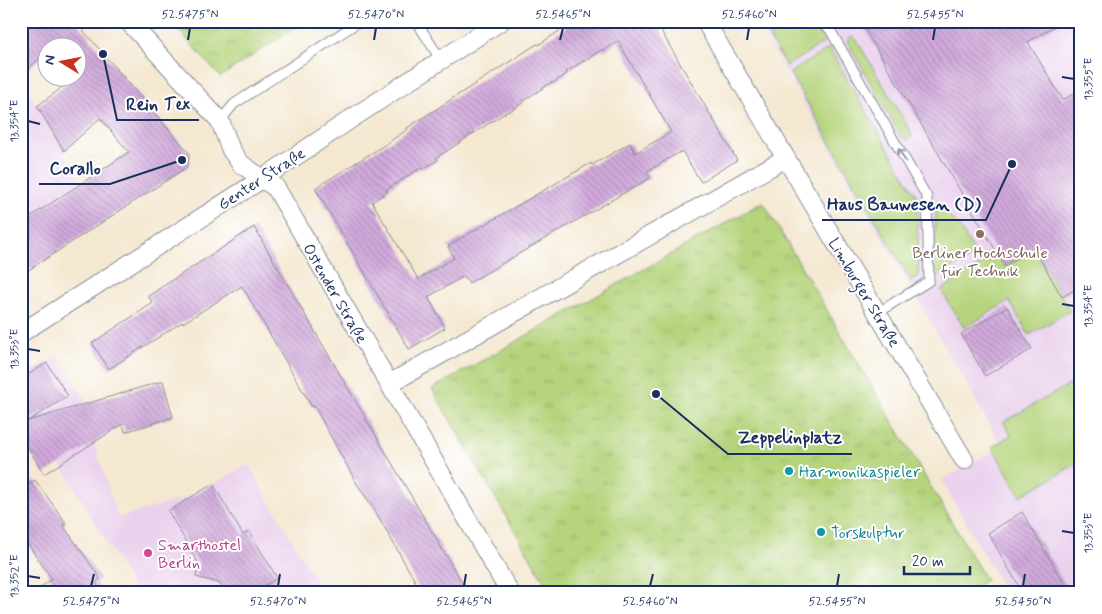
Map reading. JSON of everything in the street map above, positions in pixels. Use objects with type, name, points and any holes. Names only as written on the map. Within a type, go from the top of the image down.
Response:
[{"type":"street","name":"Ostender Straße","points":[[128,21],[220,122],[231,150],[241,164],[276,188],[510,593]]},
{"type":"street","name":"Genter Straße","points":[[21,333],[262,179],[500,21]]},
{"type":"street","name":"Limburger Straße","points":[[705,21],[964,460]]},
{"type":"street","points":[[389,384],[786,158]]},
{"type":"lane","points":[[220,122],[234,104],[360,21]]},
{"type":"lane","points":[[416,21],[441,60]]},
{"type":"lane","points":[[815,21],[829,28],[927,197],[930,281],[877,313]]},
{"type":"shaded area","name":"Berliner Hochschule für Technik","points":[[757,21],[1081,21],[1081,593],[995,593],[1003,588],[942,480],[1002,446]]},
{"type":"shaded area","points":[[21,79],[104,221],[21,275]]},
{"type":"shaded area","points":[[58,355],[83,395],[89,413],[85,414],[118,518],[195,495],[248,464],[323,593],[136,593],[21,396],[21,379]]},
{"type":"green space","points":[[171,21],[305,21],[220,77]]},
{"type":"green space","points":[[760,21],[802,21],[820,30],[825,42],[786,66]]},
{"type":"green space","points":[[853,36],[911,132],[912,137],[907,140],[901,137],[848,43],[848,39]]},
{"type":"green space","points":[[829,48],[917,197],[919,275],[911,281],[790,73]]},
{"type":"green space","points":[[763,202],[986,580],[964,593],[551,593],[432,389]]},
{"type":"green space","points":[[936,202],[959,226],[976,255],[934,278]]},
{"type":"green space","points":[[1027,236],[1070,311],[1029,335],[1009,301],[964,328],[941,290],[997,254],[1004,267],[1027,253],[1020,241]]},
{"type":"green space","points":[[1081,378],[1081,461],[1021,496],[992,447],[1011,435],[1003,422]]},
{"type":"building","points":[[21,21],[75,21],[189,153],[189,159],[187,167],[21,275],[21,223],[129,152],[100,118],[64,151],[37,106],[61,88],[88,88],[88,38],[38,38],[38,60],[21,76]]},
{"type":"building","points":[[575,21],[655,21],[737,160],[701,182],[682,151],[646,172],[650,178],[469,283],[464,276],[428,297],[445,328],[409,349],[315,188]],"holes":[[[618,41],[671,132],[635,153],[630,143],[592,165],[591,163],[458,240],[448,247],[454,258],[418,279],[372,202],[387,192],[386,190],[422,167],[423,169],[438,160],[436,158],[567,74],[566,72]]]},
{"type":"building","points":[[860,21],[1063,21],[1028,42],[1063,100],[1081,89],[1081,286],[1062,297],[1034,248],[1005,266]]},
{"type":"building","points":[[254,227],[468,593],[422,593],[242,286],[109,369],[92,343],[153,303],[148,296]]},
{"type":"building","points":[[1007,307],[1032,349],[985,376],[961,334]]},
{"type":"building","points":[[47,363],[68,396],[28,421],[163,381],[173,417],[125,432],[123,424],[44,474],[21,436],[21,379]]},
{"type":"building","points":[[35,480],[66,523],[63,525],[100,578],[96,583],[103,593],[33,593],[52,579],[21,534],[21,489]]},
{"type":"building","points":[[213,484],[243,535],[249,531],[277,578],[253,593],[225,593],[219,583],[196,577],[199,564],[168,511]]},
{"type":"building","points":[[1022,512],[1070,593],[1023,593],[988,533]]},
{"type":"place","name":"Rein Tex","points":[[103,54]]},
{"type":"place","name":"Corallo","points":[[182,160]]},
{"type":"place","name":"Haus Bauwesen (D)","points":[[1012,164]]},
{"type":"place","name":"Berliner Hochschule für Technik","points":[[980,234]]},
{"type":"place","name":"Zeppelinplatz","points":[[656,394]]},
{"type":"place","name":"Harmonikaspieler","points":[[789,471]]},
{"type":"place","name":"Torskulptur","points":[[821,532]]},
{"type":"place","name":"Smarthostel Berlin","points":[[148,553]]}]
